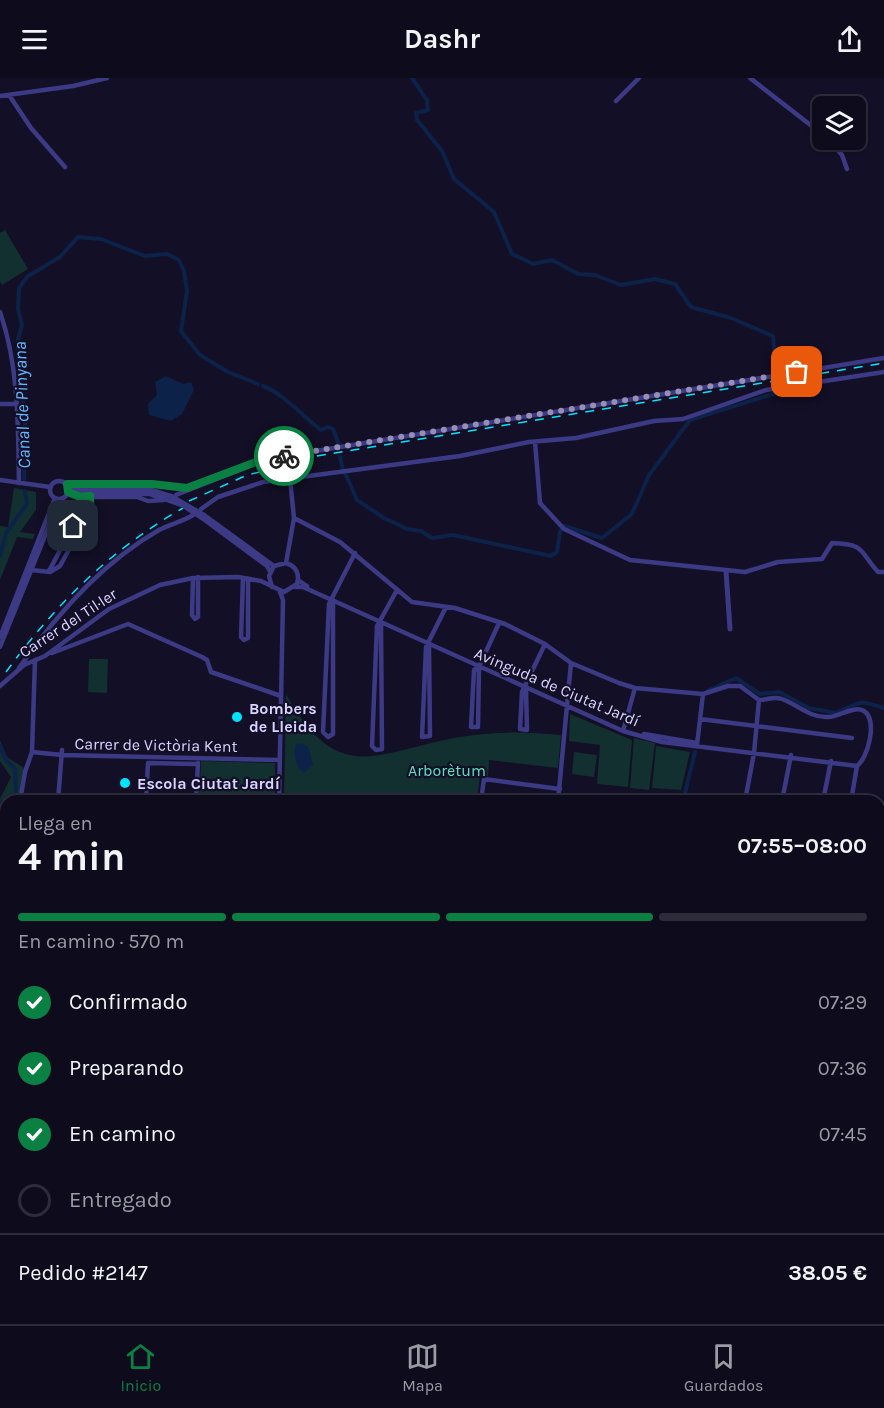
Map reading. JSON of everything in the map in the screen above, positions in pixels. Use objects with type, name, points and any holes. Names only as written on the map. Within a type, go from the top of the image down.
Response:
[{"type":"street","points":[[0,96],[107,78]]},
{"type":"street","points":[[616,101],[639,78]]},
{"type":"street","points":[[750,78],[812,126]]},
{"type":"street","points":[[9,95],[31,128],[65,167]]},
{"type":"street","points":[[837,150],[847,169]]},
{"type":"street","points":[[0,312],[8,340],[16,404],[18,483]]},
{"type":"street","points":[[171,488],[175,495],[267,459],[884,358]]},
{"type":"street","points":[[201,509],[218,497],[253,484],[460,456],[535,442],[566,440],[654,421],[683,419],[777,388],[884,372]]},
{"type":"street","points":[[0,404],[16,404]]},
{"type":"street","points":[[535,442],[537,493],[540,503],[563,528],[630,560],[745,572],[778,562],[822,559],[832,543],[855,546],[869,558],[878,572],[884,572]]},
{"type":"street","points":[[9,482],[18,476]]},
{"type":"street","points":[[286,563],[294,518],[290,479]]},
{"type":"street","points":[[0,480],[50,487]]},
{"type":"street","points":[[50,487],[56,481],[80,497],[137,497],[148,501],[164,501]]},
{"type":"street","points":[[0,637],[57,498],[69,490],[152,484],[171,488],[199,485]]},
{"type":"street","points":[[50,487],[57,498]]},
{"type":"street","points":[[69,490],[151,492],[179,499],[271,571],[272,587],[280,592],[283,600],[279,795]]},
{"type":"street","points":[[31,570],[46,572],[57,569],[62,563],[90,509],[90,496]]},
{"type":"street","points":[[0,647],[57,498]]},
{"type":"street","points":[[16,672],[68,605],[111,566],[159,530],[193,515]]},
{"type":"street","points":[[294,518],[314,527],[355,553],[412,603],[446,607],[499,623],[544,644],[571,663],[635,688],[703,694],[728,686],[740,686],[759,700],[779,698],[815,716],[838,716],[857,709],[864,711],[870,724],[869,742],[861,764],[857,766],[852,795]]},
{"type":"street","points":[[329,668],[323,732],[328,737],[333,734],[329,668],[329,604],[355,553]]},
{"type":"street","points":[[261,581],[271,571],[286,563]]},
{"type":"street","points":[[283,600],[298,580],[297,571],[286,563]]},
{"type":"street","points":[[726,571],[730,629]]},
{"type":"street","points":[[195,578],[198,617],[195,619],[192,615],[195,578]]},
{"type":"street","name":"Carrer del Til·ler","points":[[0,686],[16,672],[40,658],[109,609],[128,598],[160,585],[195,578],[246,578],[261,581],[272,587]]},
{"type":"street","points":[[246,578],[248,638],[244,640],[241,637],[246,578]]},
{"type":"street","name":"Avinguda de Ciutat Jardí","points":[[298,580],[333,599]]},
{"type":"street","name":"Avinguda de Ciutat Jardí","points":[[295,587],[299,586],[333,599],[623,730],[660,739],[857,766]]},
{"type":"street","points":[[381,621],[382,748],[376,750],[372,746],[377,626],[397,590]]},
{"type":"street","points":[[280,592],[289,591]]},
{"type":"street","points":[[430,643],[430,736],[422,737],[426,647],[446,607]]},
{"type":"street","points":[[479,665],[478,727],[471,727],[474,670],[479,665],[499,623]]},
{"type":"street","points":[[34,674],[40,658],[128,624],[202,657],[207,660],[211,672],[281,696]]},
{"type":"street","points":[[527,687],[522,692],[520,729],[527,730],[527,687],[544,644]]},
{"type":"street","points":[[31,651],[40,658]]},
{"type":"street","points":[[21,795],[25,772],[32,752],[34,674],[33,666],[29,663]]},
{"type":"street","points":[[559,795],[571,663]]},
{"type":"street","points":[[375,686],[382,686]]},
{"type":"street","points":[[623,730],[635,688]]},
{"type":"street","points":[[697,744],[703,694]]},
{"type":"street","points":[[424,695],[431,695]]},
{"type":"street","points":[[746,795],[754,751],[759,700]]},
{"type":"street","points":[[700,719],[756,724],[852,738]]},
{"type":"street","name":"Carrer de Victòria Kent","points":[[32,752],[280,760]]},
{"type":"street","points":[[58,795],[62,753]]},
{"type":"street","points":[[783,795],[791,756]]},
{"type":"street","points":[[196,795],[199,758]]},
{"type":"street","points":[[824,795],[828,761]]},
{"type":"street","name":"Carrer de Victòria Kent","points":[[146,795],[148,763],[197,764]]},
{"type":"street","points":[[482,795],[484,780],[560,789]]},
{"type":"green space","points":[[5,230],[28,269],[2,285],[0,281],[0,233]]},
{"type":"green space","points":[[14,488],[36,492],[36,510],[20,532],[35,534],[33,539],[17,537],[0,580],[0,526],[8,527]]},
{"type":"green space","points":[[89,659],[108,659],[107,693],[88,692]]},
{"type":"green space","name":"Arborètum","points":[[286,694],[305,724],[324,743],[342,753],[362,756],[382,755],[460,737],[485,734],[561,735],[558,768],[489,760],[488,776],[480,775],[478,795],[284,795]]},
{"type":"green space","points":[[570,714],[632,740],[628,787],[597,784],[600,745],[569,741]]},
{"type":"green space","points":[[634,738],[655,743],[649,790],[630,788]]},
{"type":"green space","points":[[0,740],[7,757],[24,768],[22,795],[2,795],[11,777],[0,761]]},
{"type":"green space","points":[[656,746],[690,752],[681,790],[652,788]]},
{"type":"green space","points":[[574,752],[597,755],[594,777],[572,774]]},
{"type":"green space","points":[[201,761],[275,763],[275,795],[199,795]]},
{"type":"water","points":[[166,376],[183,384],[191,382],[194,390],[182,414],[171,421],[149,415],[148,404],[157,395],[155,382]]},
{"type":"water","points":[[302,743],[309,748],[313,765],[304,773],[295,760],[296,744]]},
{"type":"waterway","name":"Canal de Pinyana","points":[[412,78],[427,100],[428,110],[416,113],[417,120],[442,151],[454,179],[494,212],[512,254],[533,264],[552,260],[578,274],[595,275],[621,285],[655,279],[675,284],[691,307],[731,318],[773,336],[776,373]]},
{"type":"waterway","name":"Canal de Pinyana","points":[[24,479],[25,423],[17,343],[22,325],[18,309],[19,288],[28,276],[60,257],[78,237],[101,239],[145,256],[167,254],[179,260],[184,271],[187,291],[181,331],[200,355],[228,372],[258,384]]},
{"type":"waterway","name":"Canal de Pinyana","points":[[263,386],[285,399],[321,430],[328,427],[333,429],[339,445]]},
{"type":"waterway","name":"Canal de Pinyana","points":[[345,473],[357,500],[384,518],[407,529],[421,531],[432,538],[453,535],[551,556],[557,552],[560,532],[564,526],[602,538],[632,514],[649,475],[690,420],[776,393],[776,388]]},
{"type":"waterway","name":"Canal de Pinyana","points":[[340,457],[343,470]]},
{"type":"waterway","name":"Canal de Pinyana","points":[[0,556],[6,533],[27,504],[25,491]]},
{"type":"waterway","name":"Canal de Pinyana","points":[[707,691],[736,678],[760,694],[779,692],[809,708],[836,713],[859,703],[869,703],[884,708]]},
{"type":"waterway","name":"Canal de Pinyana","points":[[0,746],[5,759],[15,769],[15,795]]},
{"type":"waterway","name":"Canal de Pinyana","points":[[685,793],[695,752]]},
{"type":"railway","points":[[189,501],[245,476],[311,457],[884,363]]},
{"type":"railway","points":[[6,672],[44,624],[86,581],[131,542],[183,508]]},
{"type":"way so far","points":[[284,456],[797,372]]},
{"type":"place","name":"Bombers de Lleida","points":[[237,717]]},
{"type":"place","name":"Escola Ciutat Jardí","points":[[125,783]]},
{"type":"route","points":[[73,526],[90,509],[90,496],[80,497],[68,492],[67,484],[127,483],[187,488],[256,462],[284,456]]}]
